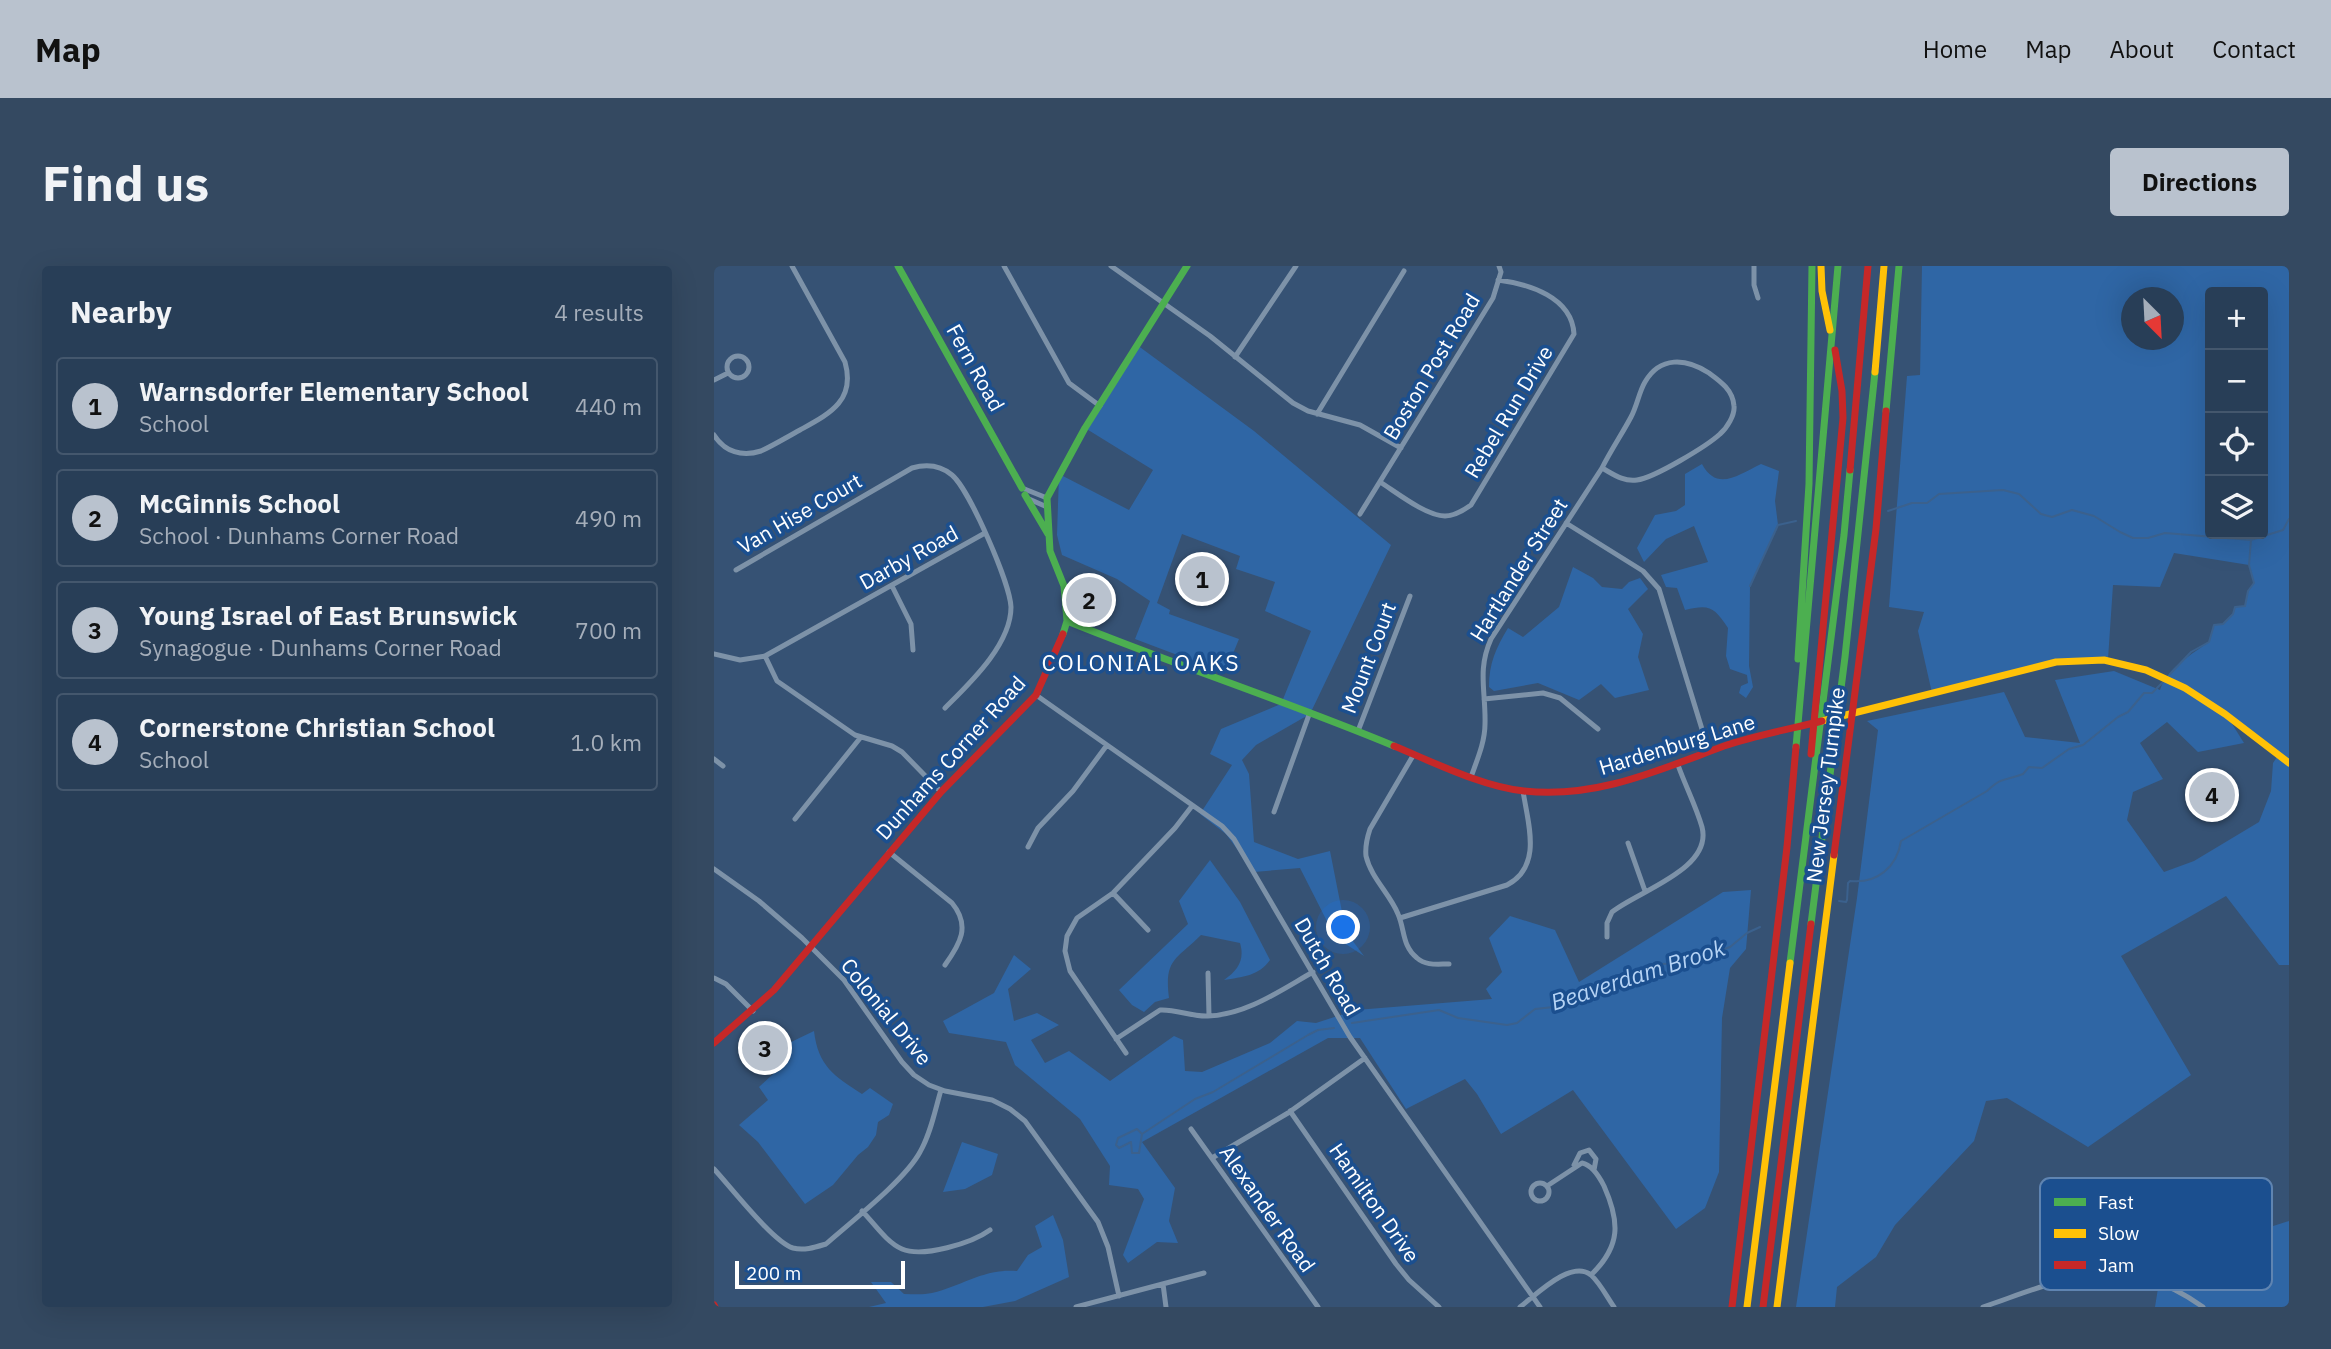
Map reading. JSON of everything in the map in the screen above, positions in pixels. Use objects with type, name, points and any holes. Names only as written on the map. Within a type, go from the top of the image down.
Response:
[{"type":"main road","name":"Fern Road","points":[[898,266],[1048,535]]},
{"type":"main road","name":"Dunhams Corner Road","points":[[714,1043],[753,1011],[811,948],[941,792],[1036,695],[1058,648],[1067,621],[1064,586],[1050,551],[1046,507],[1048,498],[1085,428],[1187,266]]},
{"type":"main road","points":[[1787,846],[1809,484],[1812,266]]},
{"type":"main road","points":[[1804,849],[1811,748],[1843,418],[1840,376],[1822,291],[1821,266]]},
{"type":"main road","name":"New Jersey Turnpike","points":[[1732,1307],[1787,846],[1838,266]]},
{"type":"main road","name":"New Jersey Turnpike","points":[[1747,1307],[1848,505],[1868,266]]},
{"type":"main road","name":"New Jersey Turnpike","points":[[1763,1307],[1847,647],[1873,412],[1884,266]]},
{"type":"main road","name":"New Jersey Turnpike","points":[[1777,1307],[1874,542],[1899,266]]},
{"type":"main road","name":"Hardenburg Lane","points":[[1067,621],[1163,660],[1229,681],[1310,712],[1471,777],[1523,791],[1578,792],[1610,786],[1775,733],[2056,662],[2092,659],[2108,659],[2143,667],[2175,682],[2225,714],[2270,752],[2289,763]]},
{"type":"street","points":[[714,435],[723,446],[737,453],[761,452],[828,414],[843,398],[848,380],[845,362],[792,266]]},
{"type":"street","points":[[1004,266],[1069,383],[1100,406]]},
{"type":"street","points":[[1111,266],[1210,336],[1293,403],[1317,414],[1360,425],[1401,448]]},
{"type":"street","points":[[1235,357],[1296,266]]},
{"type":"street","name":"Boston Post Road","points":[[1360,514],[1493,298],[1501,272],[1499,266]]},
{"type":"street","points":[[1754,266],[1754,285],[1758,298]]},
{"type":"street","points":[[1317,414],[1404,271]]},
{"type":"street","name":"Rebel Run Drive","points":[[1380,482],[1427,511],[1445,516],[1460,512],[1471,505],[1574,334],[1574,323],[1565,309],[1542,290],[1524,283],[1498,280]]},
{"type":"street","points":[[743,356],[748,361],[750,368],[744,377],[733,377],[728,373],[726,366],[732,357],[743,356]]},
{"type":"street","name":"Hartlander Street","points":[[1471,777],[1484,740],[1484,654],[1491,639],[1602,468],[1632,414],[1644,382],[1656,368],[1667,361],[1684,361],[1706,371],[1731,393],[1733,415],[1722,433],[1652,476],[1625,480],[1602,468]]},
{"type":"street","points":[[714,380],[728,373]]},
{"type":"street","name":"Darby Road","points":[[714,654],[740,660],[765,656],[985,533],[956,478],[940,468],[931,465],[912,468],[880,486]]},
{"type":"street","name":"Van Hise Court","points":[[736,570],[880,486]]},
{"type":"street","points":[[1023,491],[1048,498]]},
{"type":"street","points":[[1023,491],[1032,502],[1046,507]]},
{"type":"street","points":[[1566,523],[1643,571],[1659,589],[1709,752]]},
{"type":"street","points":[[945,708],[985,667],[1009,616],[1006,584],[985,533]]},
{"type":"street","points":[[892,586],[911,624],[913,650]]},
{"type":"street","name":"Mount Court","points":[[1358,731],[1410,596]]},
{"type":"street","points":[[765,656],[778,681],[861,737],[892,746],[902,752],[941,792]]},
{"type":"street","points":[[1484,699],[1543,693],[1560,698],[1598,729]]},
{"type":"street","name":"Dutch Road","points":[[1036,695],[1223,827],[1234,839],[1365,1058],[1540,1307]]},
{"type":"street","points":[[1275,813],[1310,712]]},
{"type":"street","points":[[795,819],[861,737]]},
{"type":"street","points":[[1028,848],[1038,828],[1073,791],[1107,745]]},
{"type":"street","points":[[1414,754],[1370,829],[1366,842],[1369,865],[1400,918],[1406,944],[1416,957],[1429,964],[1449,964]]},
{"type":"street","points":[[714,759],[723,766]]},
{"type":"street","points":[[1607,937],[1607,923],[1612,912],[1691,863],[1698,854],[1702,843],[1702,827],[1678,765]]},
{"type":"street","points":[[1400,918],[1503,887],[1520,876],[1527,867],[1531,851],[1523,791]]},
{"type":"street","points":[[1126,1053],[1072,976],[1065,951],[1067,936],[1077,918],[1113,893],[1175,828],[1192,806]]},
{"type":"street","points":[[1628,843],[1645,891]]},
{"type":"street","points":[[889,852],[952,903],[961,916],[962,938],[945,965]]},
{"type":"street","name":"Colonial Drive","points":[[714,869],[759,901],[802,938],[855,992],[908,1069],[921,1080],[941,1090],[992,1100],[1018,1114],[1032,1128],[1098,1222],[1108,1247],[1119,1296]]},
{"type":"street","points":[[1113,893],[1148,930]]},
{"type":"street","points":[[1116,1038],[1160,1010],[1209,1016],[1244,1009],[1312,972]]},
{"type":"street","points":[[1208,973],[1209,1016]]},
{"type":"street","points":[[714,978],[726,984],[753,1011]]},
{"type":"street","points":[[1212,1158],[1290,1111],[1365,1058]]},
{"type":"street","points":[[714,1169],[779,1240],[794,1248],[812,1248],[826,1244],[916,1159],[925,1143],[941,1090]]},
{"type":"street","name":"Hamilton Drive","points":[[1290,1111],[1396,1264],[1409,1280],[1439,1307]]},
{"type":"street","name":"Alexander Road","points":[[1191,1129],[1318,1307]]},
{"type":"street","points":[[1573,1168],[1580,1153],[1589,1150],[1595,1159],[1594,1170]]},
{"type":"street","points":[[1547,1186],[1585,1163],[1601,1181],[1611,1202],[1616,1227],[1610,1251],[1591,1275]]},
{"type":"street","points":[[862,1211],[892,1243],[909,1251],[938,1250],[980,1237],[990,1230]]},
{"type":"street","points":[[1520,1307],[1567,1273],[1580,1270],[1591,1275],[1614,1307]]},
{"type":"street","points":[[1076,1307],[1204,1273]]},
{"type":"street","points":[[1163,1284],[1166,1307]]},
{"type":"street","points":[[1983,1307],[2040,1289]]},
{"type":"street","points":[[2174,1290],[2203,1307]]},
{"type":"shaded area","points":[[1922,266],[2289,266],[2289,965],[2279,965],[2226,896],[2121,956],[2191,1075],[2088,1147],[2007,1098],[1986,1101],[1974,1141],[1895,1225],[1876,1257],[1837,1287],[1835,1307],[1796,1307],[1857,898],[1878,730],[1867,721],[2004,692],[2025,737],[2080,743],[2055,680],[2114,671],[2160,690],[2174,668],[2209,642],[2214,625],[2223,624],[2233,614],[2235,607],[2245,606],[2248,591],[2254,583],[2249,565],[2174,553],[2160,587],[2113,585],[2108,659],[2074,660],[1932,693],[1918,631],[1924,612],[1889,607],[1907,376],[1920,375]],"holes":[[[2229,719],[2277,757],[2273,763],[2271,791],[2259,822],[2194,861],[2164,872],[2127,820],[2133,792],[2163,779],[2140,743],[2167,722],[2198,752],[2244,743]]]},
{"type":"shaded area","points":[[1137,345],[1254,431],[1391,545],[1310,714],[1256,745],[1242,760],[1249,774],[1254,842],[1298,859],[1330,851],[1346,932],[1364,956],[1335,937],[1300,868],[1254,872],[1226,834],[1200,814],[1232,765],[1210,754],[1221,729],[1281,704],[1311,631],[1265,611],[1275,582],[1236,569],[1240,556],[1182,534],[1157,603],[1170,610],[1169,614],[1239,639],[1225,673],[1135,639],[1150,601],[1117,579],[1062,555],[1057,535],[1059,474],[1129,510],[1153,470],[1085,428]]},
{"type":"shaded area","points":[[1702,464],[1714,477],[1721,479],[1729,479],[1761,464],[1779,471],[1775,501],[1778,525],[1750,586],[1749,666],[1753,687],[1746,698],[1739,693],[1741,686],[1748,683],[1747,675],[1730,669],[1726,656],[1728,628],[1711,609],[1700,607],[1685,610],[1677,588],[1666,587],[1661,575],[1708,562],[1694,526],[1666,539],[1644,562],[1637,548],[1655,515],[1676,511],[1685,505],[1685,474]]},
{"type":"shaded area","points":[[1573,567],[1593,578],[1602,587],[1622,589],[1629,582],[1640,578],[1648,589],[1628,609],[1643,634],[1638,657],[1649,690],[1615,698],[1601,684],[1579,700],[1538,683],[1494,691],[1489,687],[1492,663],[1508,628],[1523,637],[1559,607]]},
{"type":"shaded area","points":[[1210,860],[1240,902],[1270,960],[1255,973],[1224,980],[1239,964],[1242,955],[1240,943],[1201,935],[1170,968],[1169,998],[1155,1002],[1144,1012],[1132,1005],[1119,990],[1188,924],[1179,901]]},
{"type":"shaded area","points":[[1751,890],[1746,949],[1730,968],[1722,1018],[1719,1172],[1705,1208],[1676,1229],[1573,1090],[1501,1134],[1465,1079],[1406,1109],[1360,1038],[1328,1038],[1142,1142],[1175,1188],[1169,1221],[1178,1243],[1157,1242],[1128,1263],[1123,1255],[1144,1199],[1138,1189],[1109,1185],[1110,1166],[1080,1119],[1015,1065],[1006,1042],[949,1033],[943,1021],[994,993],[1014,955],[1031,969],[1008,989],[1014,1021],[1037,1013],[1059,1025],[1031,1040],[1045,1063],[1069,1051],[1110,1081],[1174,1036],[1183,1040],[1185,1071],[1202,1072],[1270,1043],[1297,1021],[1316,1023],[1356,1010],[1492,999],[1486,989],[1502,972],[1489,938],[1510,916],[1555,930],[1579,982],[1723,892]]},
{"type":"shaded area","points":[[814,1031],[819,1053],[829,1069],[862,1094],[870,1088],[893,1104],[889,1115],[878,1122],[876,1135],[868,1147],[833,1185],[805,1204],[758,1142],[739,1125],[768,1100],[759,1087],[786,1062],[789,1043]]},
{"type":"shaded area","points":[[962,1142],[998,1154],[992,1175],[965,1189],[943,1192]]},
{"type":"shaded area","points":[[1053,1215],[1063,1240],[1069,1277],[1015,1301],[983,1307],[869,1307],[886,1303],[871,1282],[891,1282],[904,1294],[925,1294],[994,1272],[1017,1271],[1028,1255],[1042,1247],[1035,1226]]},
{"type":"shaded area","points":[[2289,1221],[2289,1307],[2155,1307],[2158,1290],[2272,1290],[2272,1226]]},
{"type":"waterway","points":[[1888,511],[1912,503],[1927,503],[1939,494],[2003,490],[2019,494],[2041,514],[2052,517],[2072,510],[2094,516],[2133,538],[2148,538],[2165,533],[2251,540]]},
{"type":"waterway","name":"Beaverdam Brook","points":[[2170,674],[2191,652],[2209,642],[2214,625],[2223,624],[2233,614],[2235,607],[2245,606],[2248,591],[2254,583],[2249,565],[2251,540],[2283,530],[2289,519]]},
{"type":"waterway","points":[[1750,586],[1778,525],[1796,521]]},
{"type":"waterway","name":"Beaverdam Brook","points":[[1839,901],[1846,902],[1850,881],[1869,880],[1884,872],[1895,859],[1901,841],[2001,781],[2023,774],[2029,767],[2042,768],[2069,749],[2083,745],[2128,712],[2144,693],[2152,693],[2163,682]]},
{"type":"waterway","name":"Beaverdam Brook","points":[[1352,1023],[1439,1010],[1458,1018],[1507,1025],[1517,1023],[1535,1009],[1554,1007],[1575,999],[1582,993],[1609,988],[1617,981],[1627,980],[1661,964],[1685,963],[1730,947],[1747,933],[1760,927]]},
{"type":"waterway","name":"Beaverdam Brook","points":[[1142,1134],[1195,1099],[1213,1092],[1308,1035],[1318,1030],[1334,1028]]},
{"type":"waterway","points":[[1137,1129],[1142,1134],[1139,1153],[1132,1153],[1131,1142],[1119,1148],[1116,1145],[1118,1138],[1137,1129]]},
{"type":"traffic: fast","points":[[898,266],[1022,488]]},
{"type":"traffic: fast","points":[[1063,634],[1067,621],[1064,586],[1050,551],[1047,498],[1085,428],[1187,266]]},
{"type":"traffic: fast","points":[[1798,659],[1809,484],[1812,266]]},
{"type":"traffic: fast","points":[[1796,747],[1838,266]]},
{"type":"traffic: fast","points":[[1886,411],[1899,266]]},
{"type":"traffic: fast","points":[[1811,924],[1845,657],[1875,372]]},
{"type":"traffic: fast","points":[[1790,963],[1850,470]]},
{"type":"traffic: fast","points":[[1025,495],[1048,534]]},
{"type":"traffic: fast","points":[[1067,621],[1394,746]]},
{"type":"traffic: slow","points":[[1821,266],[1822,291],[1830,330]]},
{"type":"traffic: slow","points":[[1875,372],[1884,266]]},
{"type":"traffic: slow","points":[[1822,721],[2056,662],[2104,660],[2146,670],[2185,688],[2225,714],[2289,763]]},
{"type":"traffic: slow","points":[[1777,1307],[1834,855]]},
{"type":"traffic: slow","points":[[1747,1307],[1790,963]]},
{"type":"traffic: jam","points":[[1850,470],[1868,266]]},
{"type":"traffic: jam","points":[[1811,754],[1843,418],[1842,391],[1835,350]]},
{"type":"traffic: jam","points":[[1834,855],[1876,529],[1886,411]]},
{"type":"traffic: jam","points":[[714,1043],[774,990],[941,792],[1036,695],[1063,634]]},
{"type":"traffic: jam","points":[[1394,746],[1458,773],[1508,789],[1576,791],[1627,780],[1736,742],[1822,721]]},
{"type":"traffic: jam","points":[[1732,1307],[1787,847],[1796,747]]},
{"type":"traffic: jam","points":[[1763,1307],[1811,924]]},
{"type":"place","name":"Warnsdorfer Elementary School","points":[[1202,579]]},
{"type":"place","name":"McGinnis School","points":[[1089,600]]},
{"type":"place","name":"Cornerstone Christian School","points":[[2212,795]]},
{"type":"place","name":"Young Israel of East Brunswick","points":[[765,1048]]},
{"type":"district","name":"COLONIAL OAKS","points":[[1141,663]]}]
